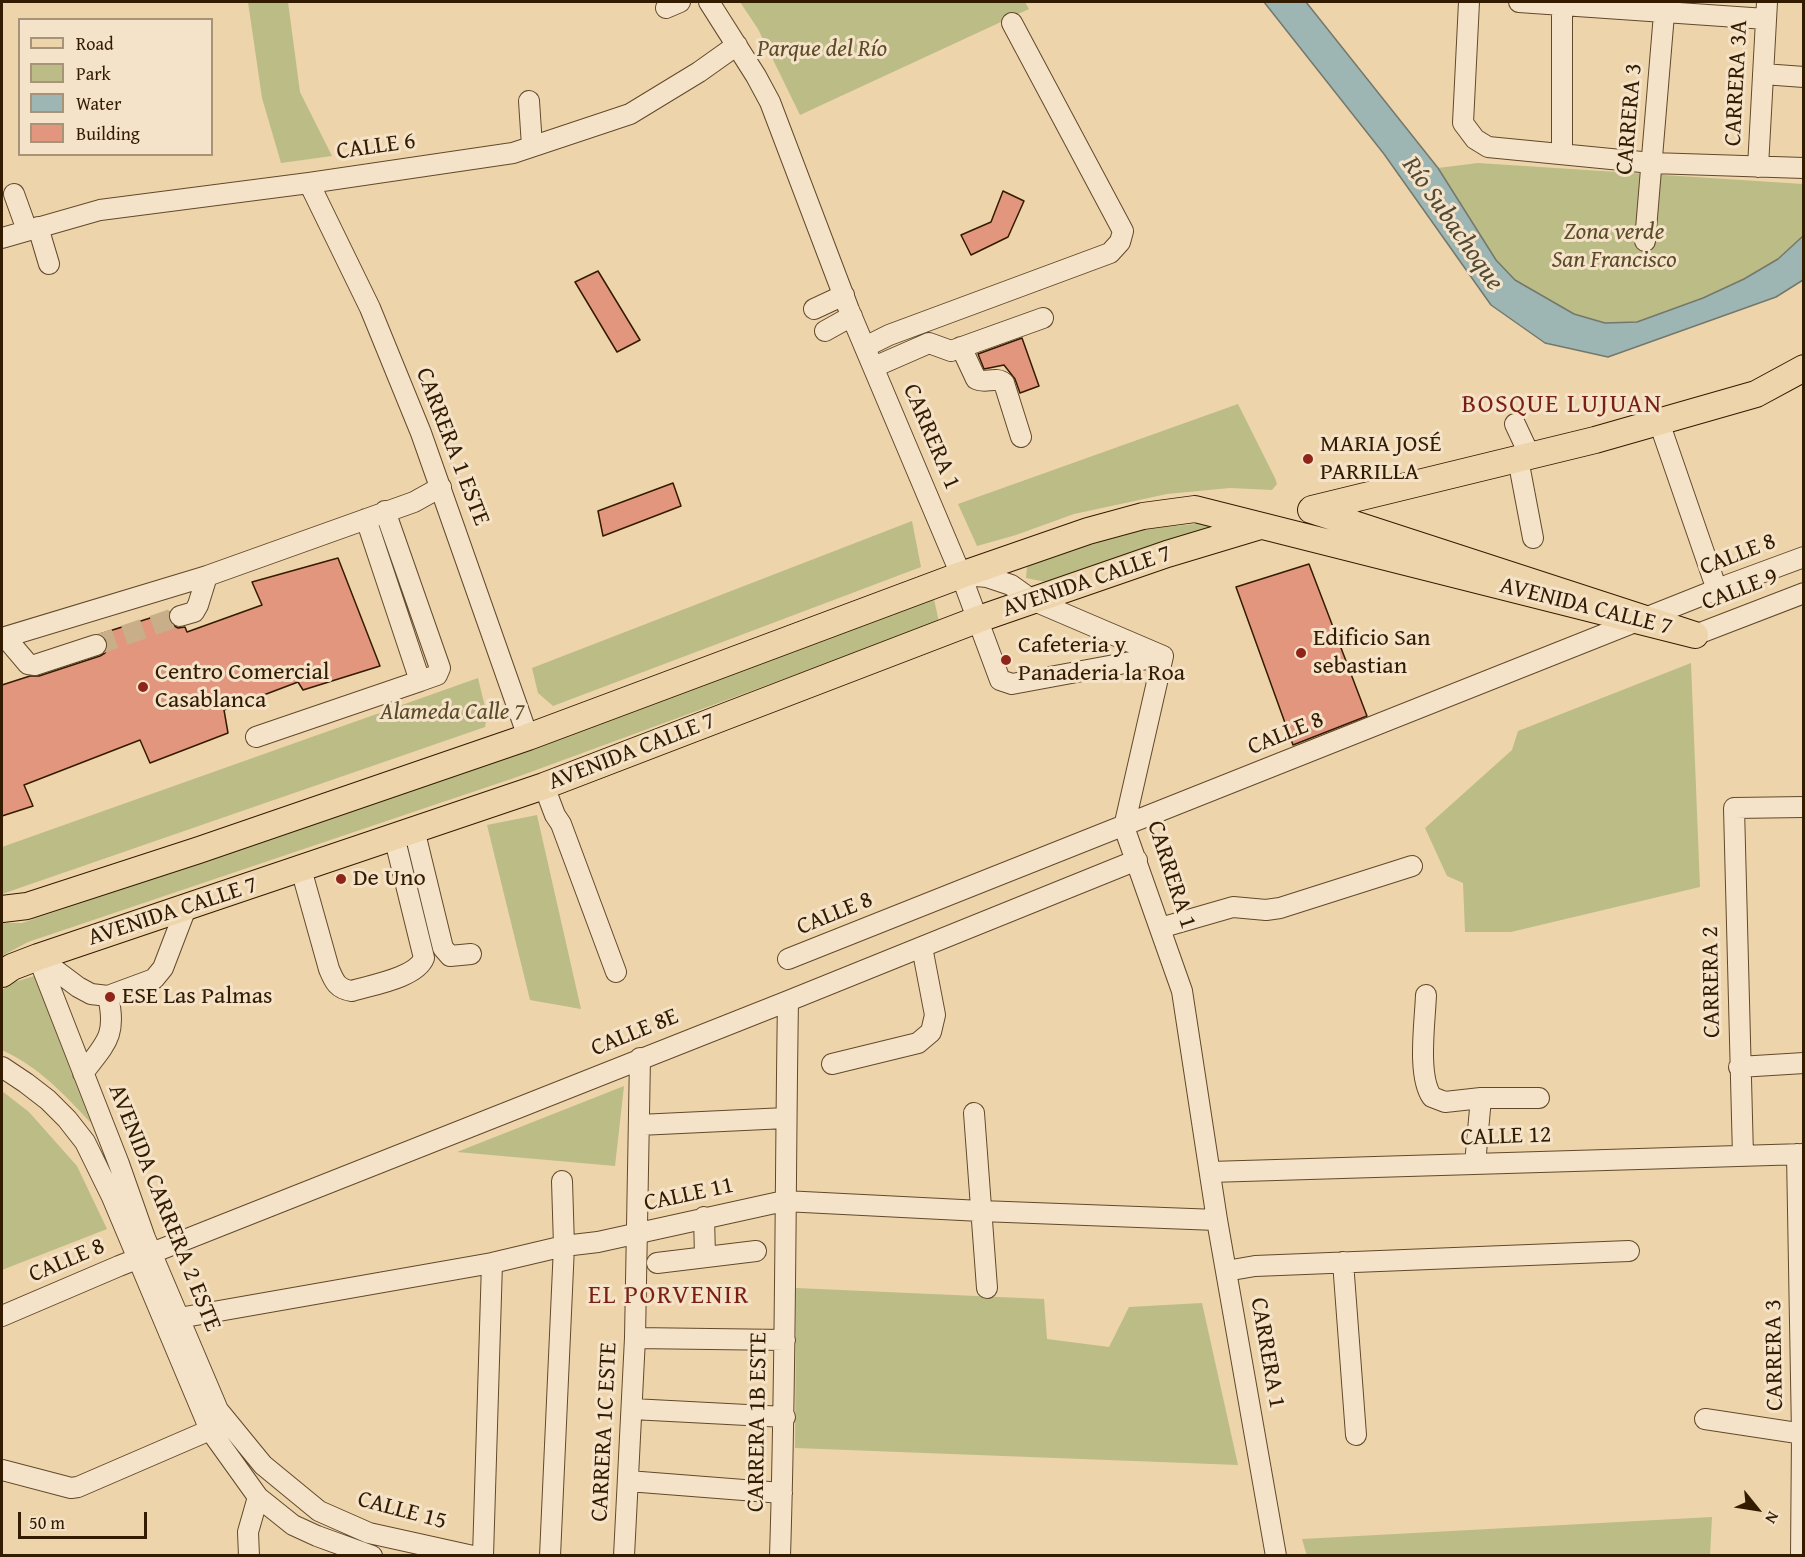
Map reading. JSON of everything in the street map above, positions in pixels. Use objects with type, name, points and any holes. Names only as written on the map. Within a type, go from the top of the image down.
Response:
[{"type":"main road","name":"AVENIDA CALLE 7","points":[[2,974],[12,967],[38,957],[543,786],[979,619],[1167,554],[1311,510],[1659,422],[1756,394],[1803,368]]},
{"type":"main road","name":"AVENIDA CALLE 7","points":[[2,909],[27,906],[189,854],[528,737],[962,575],[1088,531],[1143,516],[1195,509],[1695,635]]},
{"type":"main road","name":"AVENIDA CALLE 7","points":[[1311,510],[1695,635]]},
{"type":"street","name":"CARRERA 1","points":[[709,2],[770,102],[852,316],[962,575],[1000,680],[1012,684],[1163,656],[1124,827],[1182,991],[1217,1220],[1276,1556]]},
{"type":"street","points":[[1469,2],[1463,123],[1475,139],[1488,147],[1652,163],[1803,168]]},
{"type":"street","points":[[1519,2],[1766,10]]},
{"type":"street","points":[[1562,3],[1563,154]]},
{"type":"street","name":"CARRERA 3","points":[[1645,241],[1664,7]]},
{"type":"street","name":"CARRERA 3A","points":[[1758,167],[1766,10]]},
{"type":"street","points":[[865,347],[889,335],[1110,253],[1120,242],[1123,231],[1012,24]]},
{"type":"street","name":"CALLE 6","points":[[2,238],[100,210],[309,183],[513,153],[630,114],[699,72],[737,45]]},
{"type":"street","points":[[1763,74],[1803,77]]},
{"type":"street","points":[[529,101],[532,146]]},
{"type":"street","name":"CARRERA 1 ESTE","points":[[309,183],[369,308],[441,487],[528,737]]},
{"type":"street","points":[[14,194],[49,264]]},
{"type":"street","points":[[814,309],[844,295]]},
{"type":"street","points":[[825,331],[852,316]]},
{"type":"street","points":[[874,367],[929,343],[951,351],[1043,318]]},
{"type":"street","points":[[961,347],[976,379],[1004,382],[1021,437]]},
{"type":"street","points":[[1659,422],[1717,590]]},
{"type":"street","points":[[1515,424],[1524,457],[1533,537]]},
{"type":"street","points":[[96,645],[35,665],[28,664],[3,638],[207,576],[414,502],[441,487]]},
{"type":"street","points":[[256,737],[437,675],[440,668],[386,511]]},
{"type":"street","points":[[366,519],[420,681]]},
{"type":"street","name":"CALLE 8","points":[[788,959],[1803,557]]},
{"type":"street","points":[[962,575],[987,577],[1011,585],[1032,600],[1163,656]]},
{"type":"street","points":[[180,616],[194,612],[207,576]]},
{"type":"street","name":"CALLE 9","points":[[1695,635],[1803,593]]},
{"type":"street","points":[[543,786],[555,816],[561,824],[616,972]]},
{"type":"street","name":"CARRERA 2","points":[[1743,1156],[1734,808],[1803,807]]},
{"type":"street","points":[[301,869],[329,969],[335,983],[342,990],[351,991],[407,974],[421,966],[424,958],[404,833]]},
{"type":"street","points":[[404,833],[443,948],[450,956],[471,954]]},
{"type":"street","name":"CALLE 8E","points":[[145,1257],[1137,860]]},
{"type":"street","points":[[1161,928],[1233,907],[1266,910],[1280,908],[1412,866]]},
{"type":"street","points":[[38,957],[78,987],[91,994],[108,996],[154,979],[163,968],[186,908]]},
{"type":"street","points":[[832,1064],[918,1043],[931,1032],[935,1015],[922,946]]},
{"type":"street","name":"AVENIDA CARRERA 2 ESTE","points":[[38,957],[83,1073],[145,1257],[210,1430],[258,1497]]},
{"type":"street","points":[[1426,995],[1423,1062],[1425,1081],[1432,1097],[1445,1102],[1481,1098],[1539,1098]]},
{"type":"street","points":[[83,1073],[111,1033],[113,1017],[108,996]]},
{"type":"street","name":"CARRERA 1B ESTE","points":[[780,1556],[785,1417],[784,1201],[788,1001]]},
{"type":"street","name":"CARRERA 1C ESTE","points":[[624,1556],[635,1338],[640,1058]]},
{"type":"street","points":[[1739,1067],[1803,1063]]},
{"type":"street","name":"AVENIDA CARRERA 2 ESTE","points":[[2,1067],[48,1100],[85,1142],[112,1197],[179,1318],[218,1410],[263,1466]]},
{"type":"street","points":[[1475,1164],[1481,1098]]},
{"type":"street","points":[[974,1113],[987,1288]]},
{"type":"street","points":[[639,1125],[786,1118]]},
{"type":"street","name":"CARRERA 3","points":[[1800,1154],[1803,1434],[1801,1556]]},
{"type":"street","name":"CALLE 12","points":[[1210,1172],[1800,1154]]},
{"type":"street","points":[[550,1556],[564,1246],[562,1181]]},
{"type":"street","name":"CALLE 11","points":[[179,1318],[492,1263],[784,1201],[1217,1220]]},
{"type":"street","points":[[705,1217],[705,1256]]},
{"type":"street","points":[[657,1263],[756,1251]]},
{"type":"street","points":[[1226,1271],[1255,1266],[1629,1251]]},
{"type":"street","name":"CALLE 8","points":[[2,1316],[145,1257]]},
{"type":"street","points":[[1343,1262],[1356,1435]]},
{"type":"street","points":[[483,1556],[492,1263]]},
{"type":"street","points":[[635,1338],[785,1340]]},
{"type":"street","points":[[632,1409],[785,1417]]},
{"type":"street","points":[[1705,1419],[1803,1434]]},
{"type":"street","points":[[2,1470],[71,1488],[78,1487],[210,1430]]},
{"type":"street","name":"CALLE 15","points":[[263,1466],[319,1511],[369,1533],[473,1556]]},
{"type":"street","points":[[628,1481],[782,1493]]},
{"type":"street","points":[[249,1556],[248,1532],[258,1497]]},
{"type":"street","name":"CALLE 15","points":[[258,1497],[293,1525],[372,1556]]},
{"type":"green space","points":[[248,2],[288,2],[300,92],[332,156],[281,163],[262,98]]},
{"type":"green space","name":"Parque del Río","points":[[740,2],[1025,2],[1029,9],[800,115],[758,29]]},
{"type":"green space","name":"Zona verde San Francisco","points":[[1478,163],[1803,184],[1803,236],[1778,259],[1744,279],[1703,298],[1637,322],[1605,323],[1574,314],[1515,280],[1496,260],[1438,168]]},
{"type":"green space","points":[[1238,404],[1275,478],[1277,484],[1272,490],[1230,488],[1167,494],[1074,514],[977,546],[958,504]]},
{"type":"green space","points":[[1236,520],[1046,582],[1026,578],[1027,566],[1124,531]]},
{"type":"green space","name":"Alameda Calle 7","points":[[912,521],[921,567],[553,706],[538,693],[532,668]]},
{"type":"green space","points":[[934,599],[939,622],[517,777],[28,942],[2,956],[2,923],[22,923],[512,757]]},
{"type":"green space","points":[[1691,663],[1700,887],[1511,932],[1465,932],[1463,883],[1447,876],[1425,828],[1512,750],[1518,731]]},
{"type":"green space","name":"Alameda Calle 7","points":[[478,678],[487,715],[485,727],[2,894],[2,847]]},
{"type":"green space","points":[[537,815],[581,1009],[530,1000],[487,825]]},
{"type":"green space","points":[[34,976],[91,1123],[61,1091],[28,1065],[2,1050],[2,990],[15,982]]},
{"type":"green space","points":[[624,1086],[615,1166],[457,1152]]},
{"type":"green space","points":[[2,1091],[29,1112],[77,1166],[107,1229],[2,1270]]},
{"type":"green space","points":[[796,1288],[1044,1299],[1047,1339],[1109,1347],[1129,1307],[1202,1303],[1238,1465],[795,1448]]},
{"type":"green space","points":[[1712,1517],[1710,1555],[1307,1556],[1302,1539]]},
{"type":"water","name":"Río Subachoque","points":[[1264,2],[1306,2],[1438,168],[1496,260],[1515,280],[1574,314],[1605,323],[1637,322],[1703,298],[1744,279],[1778,259],[1803,236],[1803,280],[1776,297],[1608,357],[1545,343],[1491,305],[1384,154]]},
{"type":"building","points":[[1003,191],[1024,201],[1008,237],[971,255],[961,235],[991,222]]},
{"type":"building","points":[[598,271],[640,340],[617,352],[575,282]]},
{"type":"building","points":[[1022,338],[1039,386],[1020,393],[1015,379],[1004,365],[984,369],[978,354]]},
{"type":"building","points":[[673,483],[681,506],[603,536],[598,511]]},
{"type":"building","name":"Centro Comercial Casablanca","points":[[338,558],[380,666],[303,690],[298,682],[224,710],[228,733],[150,763],[140,740],[24,785],[33,806],[2,816],[2,685],[30,676],[39,676],[100,656],[108,647],[107,641],[100,634],[169,612],[168,619],[171,624],[178,628],[185,627],[187,632],[262,605],[252,582]]},
{"type":"building","name":"Edificio San sebastian","points":[[1309,564],[1367,716],[1293,745],[1236,587]]},
{"type":"tunnel","points":[[96,645],[180,616]]},
{"type":"place","name":"MARIA JOSÉ PARRILLA","points":[[1308,459]]},
{"type":"place","name":"Edificio San sebastian","points":[[1301,653]]},
{"type":"place","name":"Cafeteria y Panaderia la Roa","points":[[1006,660]]},
{"type":"place","name":"Centro Comercial Casablanca","points":[[143,687]]},
{"type":"place","name":"De Uno","points":[[341,879]]},
{"type":"place","name":"ESE Las Palmas","points":[[110,997]]},
{"type":"district","name":"BOSQUE LUJUAN","points":[[1562,405]]},
{"type":"district","name":"EL PORVENIR","points":[[669,1296]]}]
